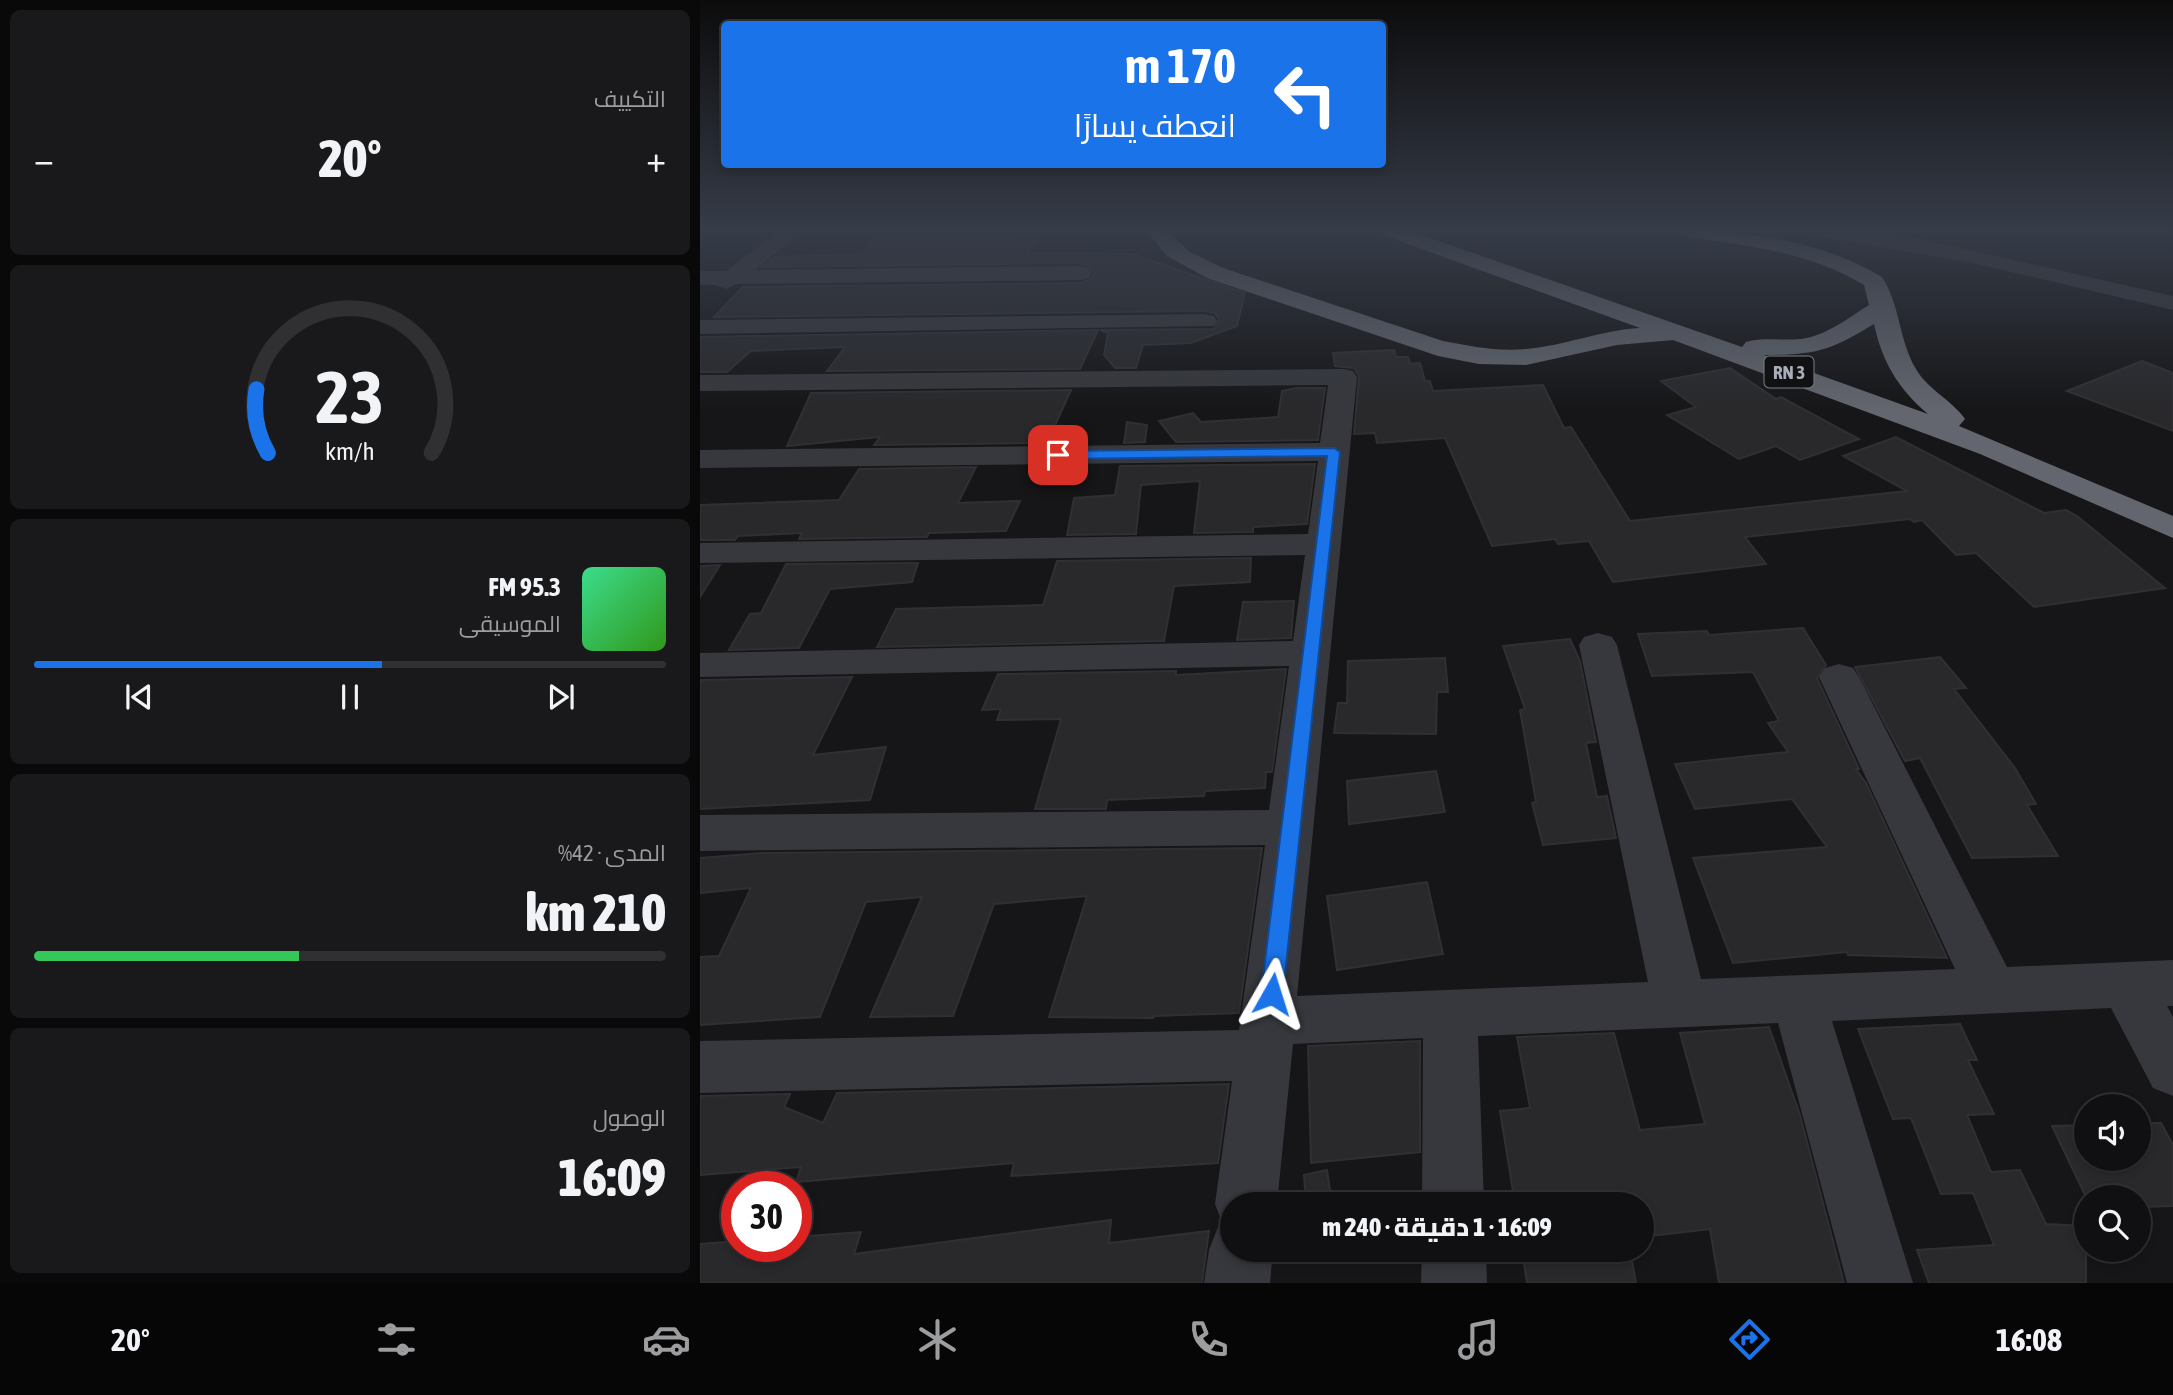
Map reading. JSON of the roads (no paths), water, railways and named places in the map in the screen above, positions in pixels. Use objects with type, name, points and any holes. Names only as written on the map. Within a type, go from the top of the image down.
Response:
[{"type":"highway","points":[[1268,291],[1438,348],[1479,356],[1540,355],[1631,335],[1693,336]]},
{"type":"highway","name":"RN 3","points":[[1560,291],[1693,336],[1991,449],[2173,528]]},
{"type":"highway","name":"RN 3","points":[[1595,291],[2014,443],[2173,511]]},
{"type":"highway","points":[[1877,291],[1894,354],[1904,375],[1921,395],[1951,419]]},
{"type":"highway","points":[[1540,355],[1562,343],[1576,330],[1581,312],[1572,295]]},
{"type":"highway","points":[[1755,347],[1801,347],[1830,340],[1882,308]]},
{"type":"street","points":[[700,302],[714,291]]},
{"type":"street","points":[[2113,291],[2173,303]]},
{"type":"street","points":[[700,327],[1205,321]]},
{"type":"street","points":[[700,383],[1343,377],[1248,1192]]},
{"type":"street","points":[[700,458],[1334,452]]},
{"type":"street","points":[[700,553],[1324,544]]},
{"type":"street","points":[[1598,645],[1680,1004]]},
{"type":"street","points":[[700,665],[1311,653]]},
{"type":"street","points":[[1839,677],[1992,990]]},
{"type":"street","points":[[700,833],[1291,827]]},
{"type":"street","points":[[700,1067],[1267,1038],[1450,1014],[2149,984],[2173,1070]]},
{"type":"street","points":[[1798,998],[1880,1283]]},
{"type":"street","points":[[1450,1014],[1453,1192]]},
{"type":"street","points":[[1237,1283],[1240,1262]]},
{"type":"street","points":[[1454,1262],[1454,1283]]}]
